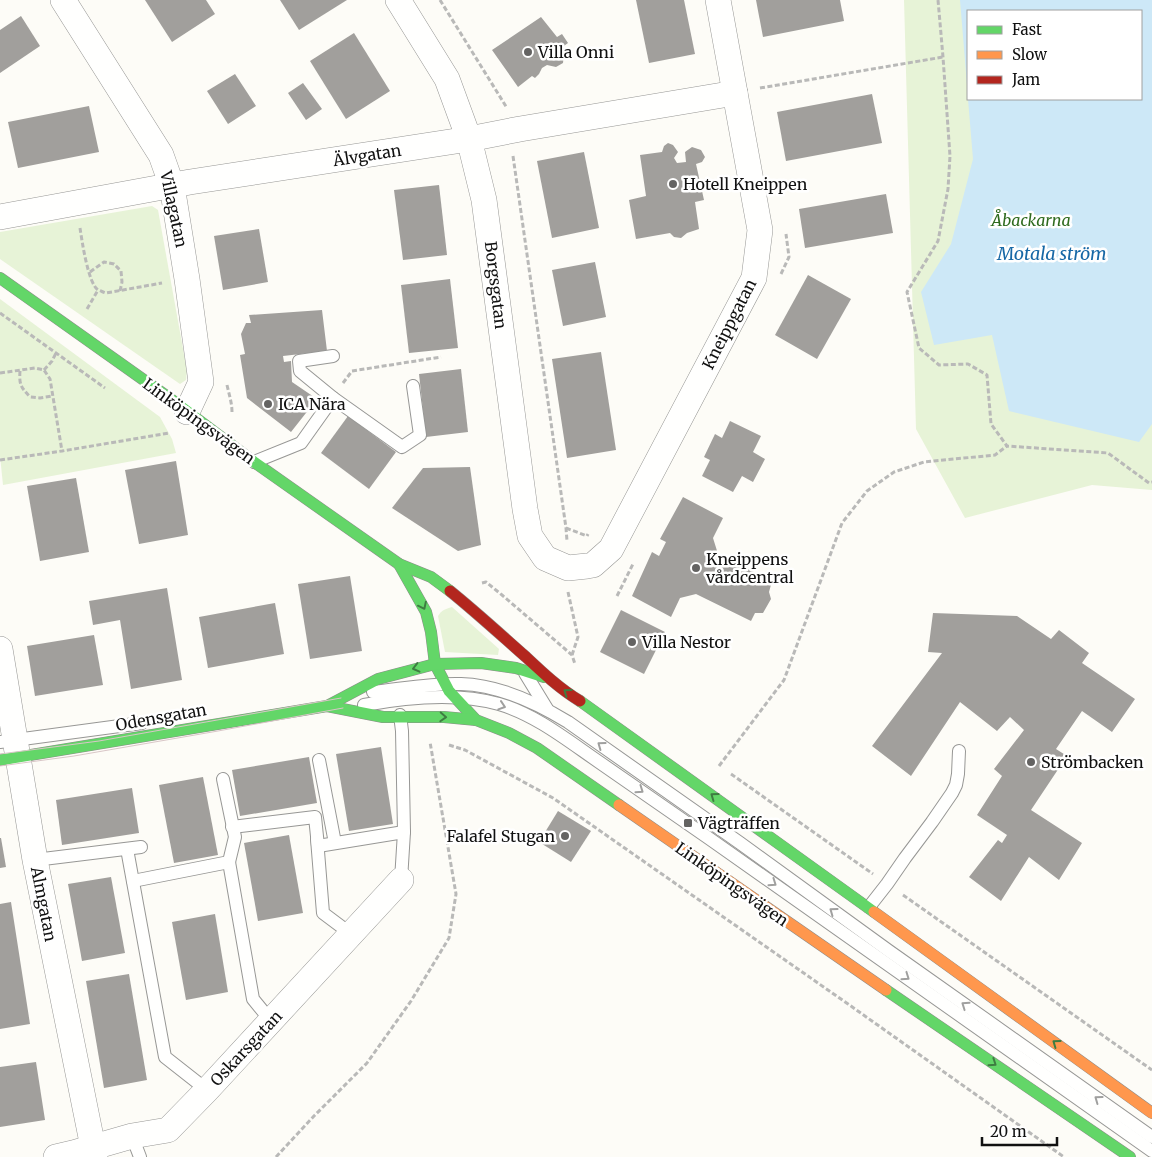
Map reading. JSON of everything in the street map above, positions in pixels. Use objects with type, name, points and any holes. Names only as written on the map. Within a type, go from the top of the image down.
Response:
[{"type":"street","name":"Villagatan","points":[[63,0],[161,155],[172,186],[201,382],[187,412]]},
{"type":"street","name":"Borgsgatan","points":[[398,0],[447,79],[469,139],[484,200],[530,536],[545,558],[568,568]]},
{"type":"street","name":"Kneippgatan","points":[[568,568],[593,565],[612,549],[754,278],[760,230],[718,0]]},
{"type":"street","name":"Älvgatan","points":[[0,217],[77,202],[469,139],[735,93]]},
{"type":"street","name":"Linköpingsvägen","points":[[0,278],[254,462],[399,564],[431,578],[470,607],[550,679],[572,696],[869,907],[1152,1112]]},
{"type":"street","name":"Linköpingsvägen","points":[[399,564],[426,612],[431,632],[435,664],[454,698],[476,720],[509,733],[537,748],[1130,1157]]},
{"type":"street","name":"Almgatan","points":[[0,649],[8,750],[35,860],[94,1152]]},
{"type":"street","name":"Odensgatan","points":[[8,750],[342,703],[378,679],[435,664],[481,663],[523,670],[550,679]]},
{"type":"street","points":[[342,703],[383,717],[444,717],[476,720]]},
{"type":"street","name":"Oskarsgatan","points":[[56,1157],[73,1153],[136,1146],[168,1130],[401,880]]},
{"type":"lane","points":[[333,356],[299,361],[300,371],[333,398],[402,447],[420,435],[414,386]]},
{"type":"lane","points":[[254,462],[301,443],[333,398]]},
{"type":"lane","points":[[502,635],[547,710]]},
{"type":"lane","points":[[342,703],[367,693],[446,684],[463,684],[506,693],[547,710],[568,722],[740,843],[897,957],[1152,1137]]},
{"type":"lane","points":[[173,719],[342,703],[397,701],[430,697],[476,699],[499,704],[521,713],[550,729],[696,829],[1152,1151]]},
{"type":"lane","points":[[397,701],[402,731],[404,832],[401,880]]},
{"type":"lane","points":[[8,750],[153,722]]},
{"type":"lane","points":[[869,907],[952,793],[958,774],[959,751]]},
{"type":"lane","points":[[319,760],[335,843]]},
{"type":"lane","points":[[222,778],[234,837],[229,862],[253,999],[271,1020]]},
{"type":"lane","points":[[232,826],[315,817],[323,913],[351,934]]},
{"type":"lane","points":[[317,838],[318,846],[404,832]]},
{"type":"lane","points":[[35,860],[141,847]]},
{"type":"lane","points":[[127,849],[165,1057],[207,1090]]},
{"type":"lane","points":[[133,882],[229,862]]},
{"type":"path","points":[[440,0],[520,129],[512,147],[566,528],[567,586],[578,637],[572,655]]},
{"type":"path","points":[[938,0],[950,156],[948,189],[938,241],[907,292],[919,348],[938,365],[968,364],[987,375],[992,424],[1006,446]]},
{"type":"path","points":[[735,93],[943,57]]},
{"type":"path","points":[[77,202],[84,255],[94,285],[98,290],[106,293],[187,279]]},
{"type":"path","points":[[90,272],[104,262],[114,264],[121,270],[122,282],[120,291]]},
{"type":"path","points":[[86,310],[98,290]]},
{"type":"path","points":[[44,370],[56,353]]},
{"type":"path","points":[[333,398],[352,371],[441,357]]},
{"type":"path","points":[[0,373],[35,368],[44,370],[50,379],[62,452]]},
{"type":"path","points":[[20,371],[19,380],[21,388],[30,397],[52,396]]},
{"type":"path","points":[[217,434],[232,413],[232,403],[229,398],[226,380]]},
{"type":"path","points":[[0,460],[62,452],[169,432],[177,438]]},
{"type":"path","points":[[718,766],[784,680],[842,523],[867,491],[894,472],[924,462],[995,455],[1006,446],[1108,453],[1149,483],[1152,482]]},
{"type":"path","points":[[566,528],[588,536],[592,529]]},
{"type":"path","points":[[478,584],[486,582],[572,655],[577,669]]},
{"type":"path","points":[[430,743],[437,743]]},
{"type":"path","points":[[444,744],[465,750],[553,798],[1064,1157]]},
{"type":"path","points":[[711,764],[718,766],[760,793],[1152,1070]]},
{"type":"green space","name":"Motala ström","points":[[904,0],[1152,0],[1152,490],[1092,485],[965,518],[916,429]]},
{"type":"green space","points":[[152,206],[158,210],[187,371],[186,380],[180,384],[0,259],[0,232]]},
{"type":"green space","points":[[0,299],[160,417],[172,439],[176,453],[3,485],[0,456]]},
{"type":"green space","points":[[452,607],[499,649],[498,655],[445,652],[438,616],[444,610]]},
{"type":"water","name":"Motala ström","points":[[960,0],[1152,0],[1152,424],[1139,442],[1009,411],[992,335],[934,345],[921,292],[951,244],[973,159],[968,100],[1142,100],[1142,10],[967,10],[967,85]]},
{"type":"building","points":[[145,0],[206,0],[215,14],[172,42]]},
{"type":"building","points":[[280,0],[347,0],[299,30]]},
{"type":"building","points":[[636,0],[684,0],[695,54],[649,63]]},
{"type":"building","points":[[756,0],[840,0],[844,21],[763,37]]},
{"type":"building","points":[[21,16],[40,46],[0,73],[0,30]]},
{"type":"building","name":"Villa Onni","points":[[541,17],[557,37],[562,34],[568,43],[561,48],[564,53],[563,63],[556,67],[547,65],[542,68],[535,78],[532,76],[518,87],[492,50]]},
{"type":"building","points":[[354,33],[390,91],[346,119],[310,61]]},
{"type":"building","points":[[235,74],[256,106],[228,124],[207,91]]},
{"type":"building","points":[[303,83],[322,109],[306,120],[288,93]]},
{"type":"building","points":[[872,94],[882,143],[786,161],[777,112]]},
{"type":"building","points":[[89,106],[99,152],[18,168],[8,122]]},
{"type":"building","name":"Hotell Kneippen","points":[[668,143],[673,145],[678,152],[674,158],[677,163],[686,162],[685,152],[692,147],[701,150],[705,157],[702,162],[696,164],[704,200],[695,202],[699,229],[687,233],[681,238],[674,237],[670,233],[636,239],[629,200],[646,196],[640,155],[662,152],[664,146]]},
{"type":"building","points":[[584,152],[599,228],[552,238],[537,161]]},
{"type":"building","points":[[439,185],[447,255],[403,260],[394,190]]},
{"type":"building","points":[[886,194],[893,233],[805,248],[799,209]]},
{"type":"building","points":[[259,229],[268,282],[223,290],[214,236]]},
{"type":"building","points":[[595,262],[606,317],[563,326],[552,270]]},
{"type":"building","points":[[808,275],[851,299],[817,359],[775,335]]},
{"type":"building","points":[[450,279],[458,348],[409,353],[401,285]]},
{"type":"building","points":[[322,310],[327,351],[283,356],[284,362],[291,361],[292,382],[317,399],[291,432],[247,398],[240,355],[245,354],[241,334],[246,323],[251,323],[249,315]]},
{"type":"building","points":[[601,352],[616,450],[567,458],[552,359]]},
{"type":"building","points":[[461,369],[468,432],[426,437],[419,374]]},
{"type":"building","points":[[348,416],[396,452],[369,489],[321,453]]},
{"type":"building","points":[[730,421],[761,436],[753,452],[765,459],[753,482],[742,476],[733,492],[702,476],[710,460],[704,457],[715,434],[722,438]]},
{"type":"building","points":[[176,461],[188,535],[139,544],[125,470]]},
{"type":"building","points":[[470,467],[481,545],[458,551],[392,508],[423,468]]},
{"type":"building","points":[[76,478],[89,552],[40,561],[27,486]]},
{"type":"building","name":"Kneippens vårdcentral","points":[[683,497],[723,518],[713,538],[718,554],[772,581],[769,592],[771,599],[763,613],[755,613],[751,621],[696,594],[680,598],[671,617],[632,596],[652,552],[659,556],[666,542],[660,539]]},
{"type":"building","points":[[350,576],[362,651],[310,659],[298,584]]},
{"type":"building","points":[[167,588],[182,680],[131,689],[120,620],[93,625],[89,601]]},
{"type":"building","points":[[275,603],[284,654],[208,668],[199,617]]},
{"type":"building","name":"Villa Nestor","points":[[621,610],[665,632],[644,674],[600,652]]},
{"type":"building","name":"Strömbacken","points":[[933,613],[1017,616],[1051,639],[1059,630],[1089,653],[1082,663],[1135,699],[1112,732],[1082,711],[1056,749],[1067,756],[1031,810],[1082,843],[1059,880],[1029,857],[1001,901],[969,877],[998,840],[1002,843],[1007,835],[977,815],[1002,776],[994,769],[1024,730],[1010,717],[997,731],[960,702],[911,776],[872,746],[942,653],[928,652]]},
{"type":"building","points":[[94,635],[103,685],[35,696],[27,646]]},
{"type":"building","points":[[381,747],[393,824],[349,831],[336,754]]},
{"type":"building","points":[[309,757],[317,803],[240,816],[232,770]]},
{"type":"building","points":[[203,777],[218,855],[174,863],[159,785]]},
{"type":"building","points":[[132,788],[139,833],[62,845],[56,800]]},
{"type":"building","name":"Falafel Stugan","points":[[558,811],[591,831],[571,862],[539,842]]},
{"type":"building","points":[[289,835],[303,913],[258,921],[244,843]]},
{"type":"building","points":[[0,838],[6,867],[0,868]]},
{"type":"building","points":[[111,877],[125,953],[82,961],[68,884]]},
{"type":"building","points":[[11,902],[30,1024],[0,1029],[0,904]]},
{"type":"building","points":[[215,914],[228,992],[186,1000],[172,922]]},
{"type":"building","points":[[129,974],[147,1080],[104,1088],[86,981]]},
{"type":"building","points":[[36,1062],[45,1120],[0,1127],[0,1067]]},
{"type":"tram line","points":[[0,754],[99,741],[341,698]]},
{"type":"tram line","points":[[0,766],[74,756],[343,708]]},
{"type":"traffic: fast","points":[[0,278],[172,400],[254,462],[399,564],[431,577],[450,591]]},
{"type":"traffic: fast","points":[[399,564],[426,612],[431,632],[435,664],[449,691],[476,720],[509,733],[537,748],[619,805]]},
{"type":"traffic: fast","points":[[0,760],[327,706],[378,679],[435,664],[481,663],[516,668],[544,677]]},
{"type":"traffic: fast","points":[[580,701],[874,912]]},
{"type":"traffic: fast","points":[[327,706],[383,717],[444,717],[476,720]]},
{"type":"traffic: fast","points":[[886,990],[1130,1157]]},
{"type":"traffic: slow","points":[[619,805],[886,990]]},
{"type":"traffic: slow","points":[[874,912],[1152,1113]]},
{"type":"traffic: jam","points":[[450,591],[552,680],[580,701]]},
{"type":"place","name":"Villa Onni","points":[[528,52]]},
{"type":"place","name":"Hotell Kneippen","points":[[673,184]]},
{"type":"place","name":"ICA Nära","points":[[268,404]]},
{"type":"place","name":"Kneippens vårdcentral","points":[[696,568]]},
{"type":"place","name":"Villa Nestor","points":[[632,642]]},
{"type":"place","name":"Strömbacken","points":[[1031,762]]},
{"type":"place","name":"Vägträffen","points":[[688,823]]},
{"type":"place","name":"Falafel Stugan","points":[[565,836]]},
{"type":"park label","name":"Åbackarna","points":[[1031,220]]}]
